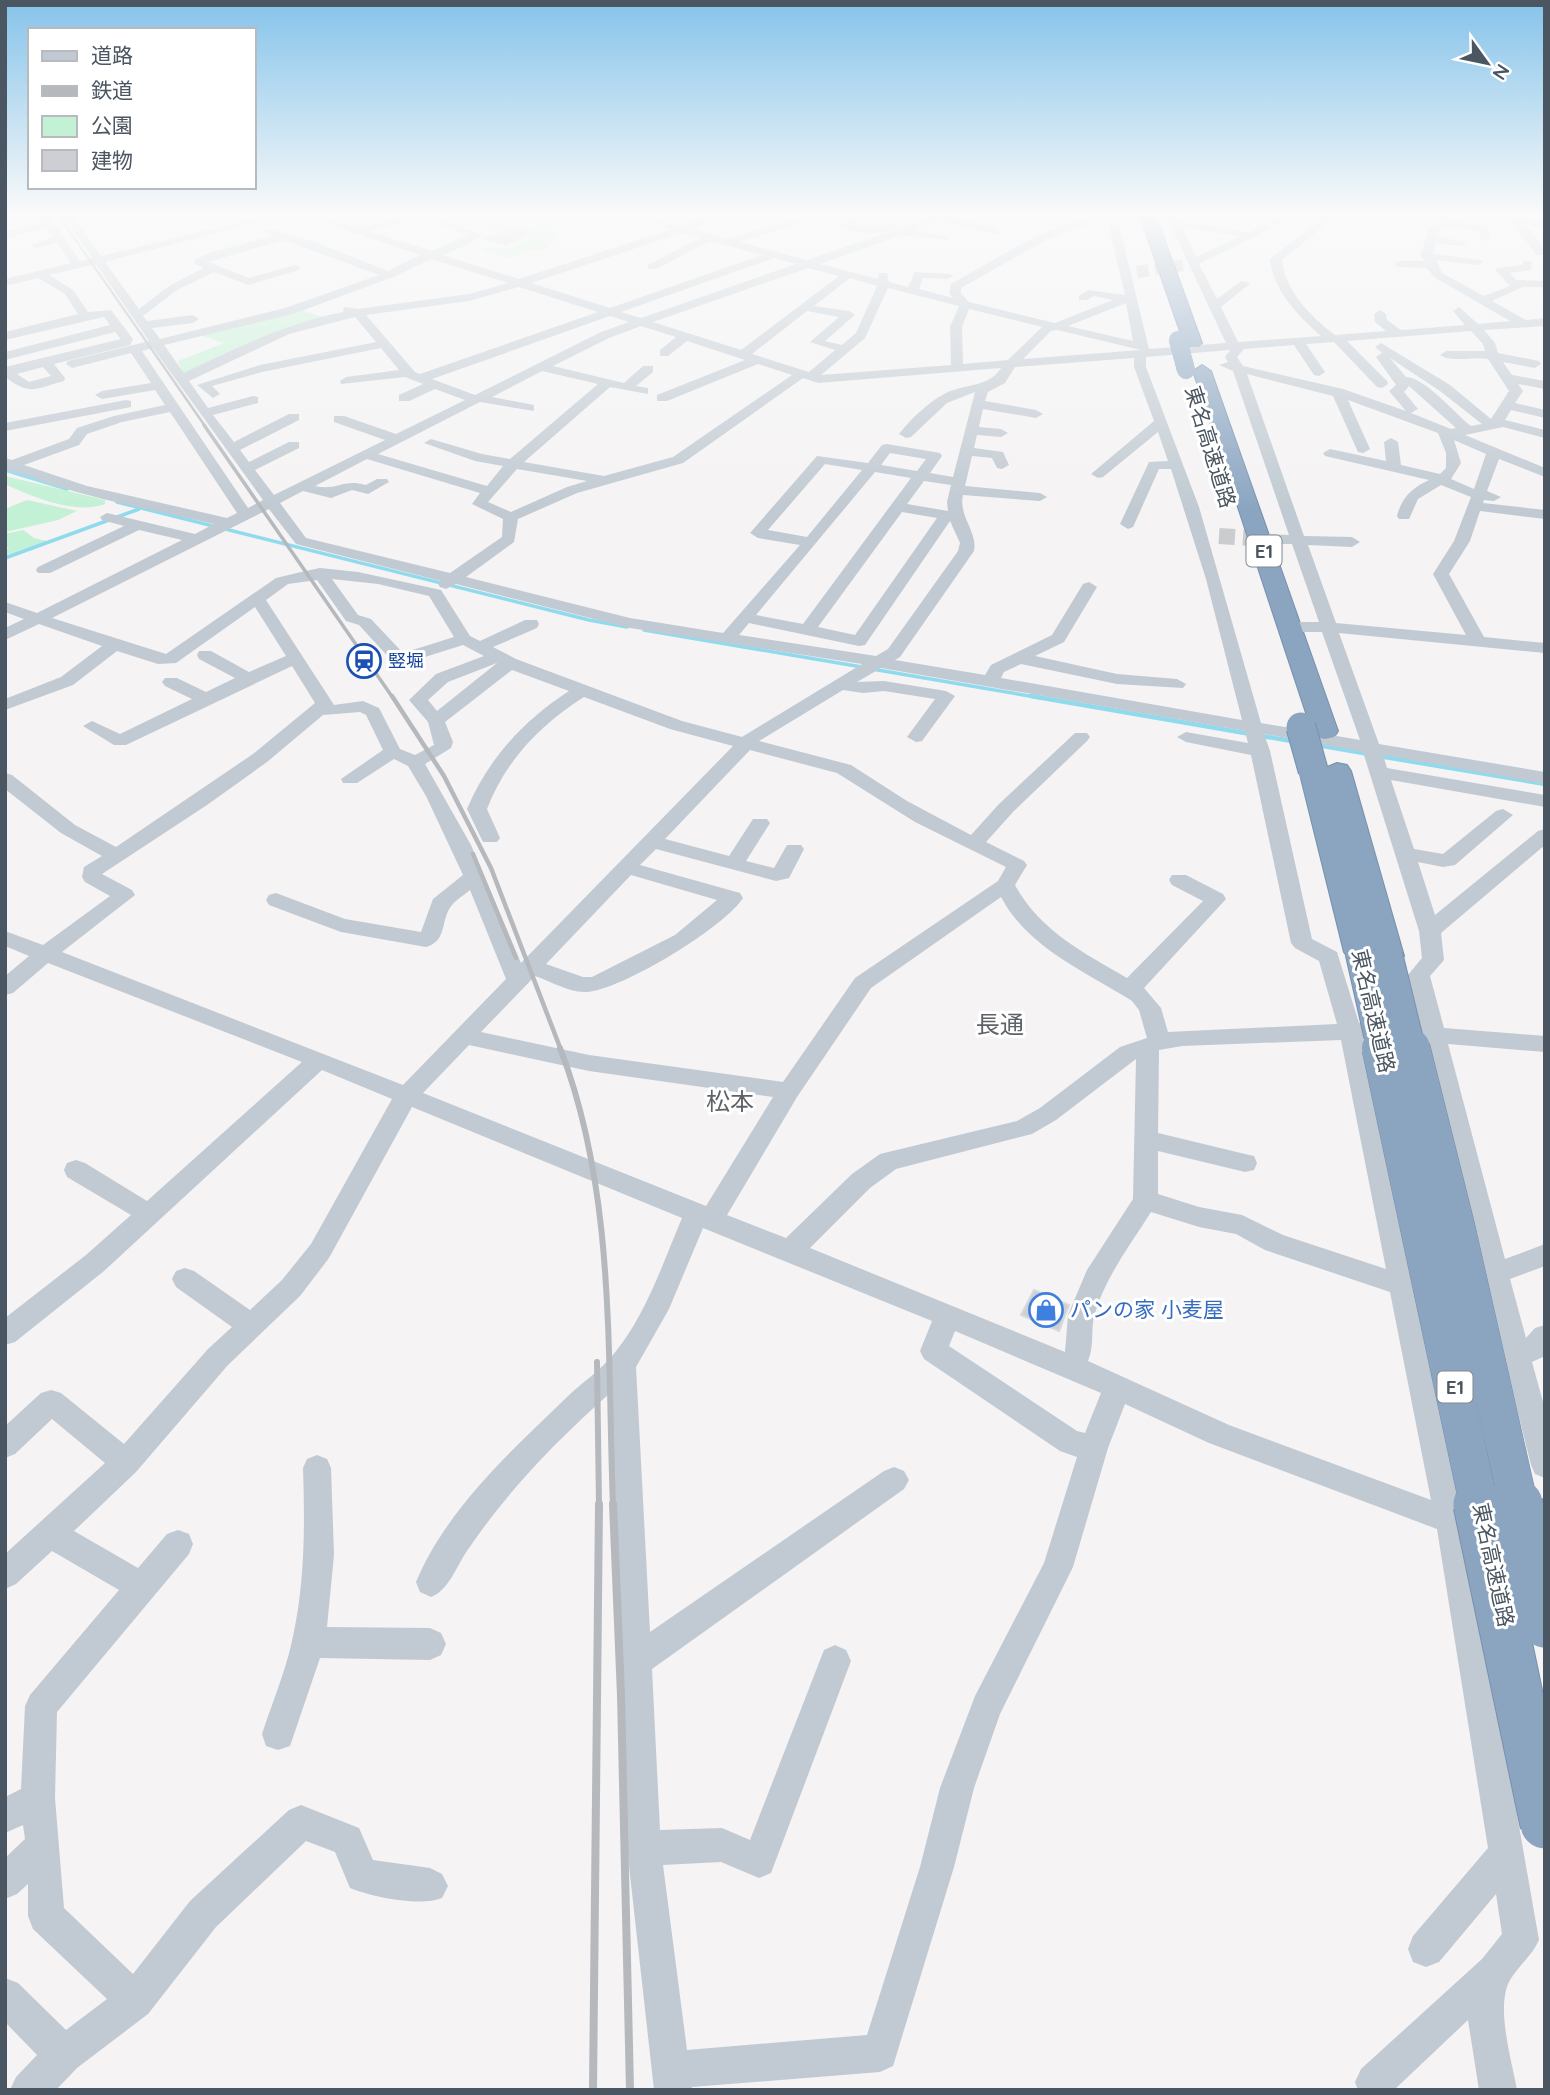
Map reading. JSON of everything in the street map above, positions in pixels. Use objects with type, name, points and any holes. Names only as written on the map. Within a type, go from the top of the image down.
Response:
[{"type":"highway","name":"東名高速道路","points":[[1171,314],[1313,729],[1374,954],[1456,1228],[1545,1623]]},
{"type":"highway","name":"東名高速道路","points":[[1175,314],[1186,356]]},
{"type":"highway","name":"東名高速道路","points":[[1374,954],[1416,1204],[1545,1824]]},
{"type":"street","points":[[5,336],[101,314]]},
{"type":"street","points":[[7,371],[126,342],[127,339],[108,314]]},
{"type":"street","points":[[137,314],[205,413],[301,541],[446,584],[630,623],[991,682],[1258,738]]},
{"type":"street","points":[[141,319],[142,314]]},
{"type":"street","points":[[98,376],[79,363],[276,314]]},
{"type":"street","points":[[183,379],[254,344],[300,342],[320,320],[359,314],[414,376],[477,399],[529,408]]},
{"type":"street","points":[[346,381],[414,376],[606,314]]},
{"type":"street","points":[[616,314],[818,379],[1010,365],[1140,351]]},
{"type":"street","points":[[5,635],[605,335],[670,314]]},
{"type":"street","points":[[674,314],[694,321]]},
{"type":"street","points":[[780,314],[795,317]]},
{"type":"street","points":[[742,355],[799,314]]},
{"type":"street","points":[[843,314],[849,315],[816,342],[845,349]]},
{"type":"street","points":[[606,384],[513,464],[479,504],[511,517],[572,490],[678,460],[845,349],[861,335],[869,314]]},
{"type":"street","points":[[957,368],[956,327],[961,314]]},
{"type":"street","points":[[999,314],[1140,351],[1186,356],[1338,392],[1447,432],[1545,473]]},
{"type":"street","points":[[744,617],[859,641],[951,516],[982,390],[1000,380],[1010,365],[1051,327],[1086,314]]},
{"type":"street","points":[[1132,314],[1140,351],[1140,367],[1201,536],[1258,738],[1302,943],[1329,957],[1350,1031],[1450,1520],[1521,1940],[1495,1970],[1374,2082]]},
{"type":"street","points":[[1220,314],[1237,347]]},
{"type":"street","points":[[1306,314],[1317,328],[1335,339],[1382,384]]},
{"type":"street","points":[[1380,314],[1381,322],[1399,334]]},
{"type":"street","points":[[1433,314],[1443,330]]},
{"type":"street","points":[[1461,314],[1489,343],[1492,355],[1516,391],[1495,424]]},
{"type":"street","points":[[1507,314],[1524,324]]},
{"type":"street","points":[[141,319],[193,319]]},
{"type":"street","points":[[1186,356],[1237,347],[1544,323]]},
{"type":"street","points":[[5,356],[56,341],[118,328]]},
{"type":"street","points":[[664,353],[685,336]]},
{"type":"street","points":[[1370,336],[1381,347],[1495,424]]},
{"type":"street","points":[[1298,342],[1320,372]]},
{"type":"street","points":[[213,394],[203,385],[260,369],[384,344]]},
{"type":"street","points":[[1237,347],[1231,357],[1238,368],[1371,747],[1430,931],[1433,960],[1419,975],[1516,1349],[1541,1435],[1545,1465]]},
{"type":"street","points":[[1381,347],[1376,350],[1401,379],[1403,386],[1396,391],[1411,409]]},
{"type":"street","points":[[135,350],[246,515]]},
{"type":"street","points":[[1446,355],[1492,355],[1535,364]]},
{"type":"street","points":[[663,398],[756,360]]},
{"type":"street","points":[[7,371],[27,387],[59,378],[45,362]]},
{"type":"street","points":[[540,368],[643,391]]},
{"type":"street","points":[[627,387],[648,369]]},
{"type":"street","points":[[1401,379],[1416,382],[1438,407],[1466,429]]},
{"type":"street","points":[[1510,379],[1545,385]]},
{"type":"street","points":[[404,398],[434,384]]},
{"type":"street","points":[[906,434],[925,413],[946,397],[971,387],[989,387]]},
{"type":"street","points":[[1338,392],[1363,449]]},
{"type":"street","points":[[195,398],[213,394],[253,393],[205,413]]},
{"type":"street","points":[[37,406],[167,396]]},
{"type":"street","points":[[5,427],[167,396]]},
{"type":"street","points":[[7,465],[74,442],[82,431],[119,419],[167,396]]},
{"type":"street","points":[[1507,405],[1545,414]]},
{"type":"street","points":[[547,414],[566,418]]},
{"type":"street","points":[[974,418],[1036,414]]},
{"type":"street","points":[[231,449],[294,418]]},
{"type":"street","points":[[974,418],[1001,430]]},
{"type":"street","points":[[339,419],[397,439]]},
{"type":"street","points":[[1097,474],[1162,422]]},
{"type":"street","points":[[1447,432],[1495,424],[1545,434]]},
{"type":"street","points":[[1404,516],[1405,505],[1419,490],[1453,468],[1447,432]]},
{"type":"street","points":[[1391,442],[1394,466]]},
{"type":"street","points":[[431,443],[480,458],[606,480]]},
{"type":"street","points":[[246,469],[294,445]]},
{"type":"street","points":[[727,638],[811,542],[887,448],[935,456],[807,631]]},
{"type":"street","points":[[966,451],[998,455],[1002,465]]},
{"type":"street","points":[[1478,640],[1441,575],[1483,499],[1494,452]]},
{"type":"street","points":[[1330,453],[1440,478],[1483,499],[1545,515]]},
{"type":"street","points":[[366,455],[488,491]]},
{"type":"street","points":[[811,542],[758,533],[822,459],[922,475],[957,486],[1040,497]]},
{"type":"street","points":[[7,465],[84,490],[228,523]]},
{"type":"street","points":[[1128,524],[1154,465],[1177,465]]},
{"type":"street","points":[[303,487],[331,495],[351,485],[377,490]]},
{"type":"street","points":[[5,1574],[126,1464],[218,1357],[292,1288],[320,1251],[406,1096],[650,841],[746,743],[838,684],[894,653],[966,551],[968,543],[951,516],[899,507]]},
{"type":"street","points":[[107,517],[199,538]]},
{"type":"street","points":[[5,607],[112,646],[158,659],[170,659],[282,582],[320,573],[446,584],[509,539],[511,517]]},
{"type":"street","points":[[44,569],[137,525]]},
{"type":"street","points":[[1201,536],[1219,537]]},
{"type":"street","points":[[1267,539],[1352,542]]},
{"type":"street","points":[[320,573],[352,618],[365,622],[400,659],[471,643],[531,624]]},
{"type":"street","points":[[431,1583],[444,1557],[509,1476],[622,1364],[651,1322],[703,1217],[863,983],[1005,885],[1017,865],[908,810],[874,788],[865,778],[844,769],[676,725],[503,660],[471,643],[446,584]]},
{"type":"street","points":[[991,682],[997,669],[1058,638],[1089,587]]},
{"type":"street","points":[[258,600],[329,711],[363,706],[373,712],[393,752],[415,762],[461,845],[473,877],[524,973]]},
{"type":"street","points":[[1226,626],[1247,626]]},
{"type":"street","points":[[1299,627],[1328,626],[1545,648]]},
{"type":"street","points":[[5,705],[66,681],[112,646]]},
{"type":"street","points":[[205,655],[248,678]]},
{"type":"street","points":[[92,726],[118,749],[206,699],[296,658]]},
{"type":"street","points":[[1018,658],[1117,679],[1177,684]]},
{"type":"street","points":[[415,762],[442,748],[444,742],[436,721],[418,700],[442,678],[503,660]]},
{"type":"street","points":[[436,721],[503,660]]},
{"type":"street","points":[[171,682],[206,699]]},
{"type":"street","points":[[838,684],[863,688],[884,686],[946,695],[916,737]]},
{"type":"street","points":[[490,838],[477,809],[493,774],[540,720],[583,690]]},
{"type":"street","points":[[5,988],[46,953],[125,895],[92,877],[91,872],[250,766],[324,705]]},
{"type":"street","points":[[974,844],[1006,808],[1081,737]]},
{"type":"street","points":[[1186,737],[1258,738],[1371,747],[1545,778]]},
{"type":"street","points":[[350,779],[393,752]]},
{"type":"street","points":[[1379,772],[1545,801]]},
{"type":"street","points":[[5,779],[68,829],[115,855]]},
{"type":"street","points":[[1406,855],[1421,855],[1437,861],[1448,861],[1503,815]]},
{"type":"street","points":[[734,864],[760,823]]},
{"type":"street","points":[[1430,931],[1545,835]]},
{"type":"street","points":[[650,841],[776,875],[782,873],[794,849]]},
{"type":"street","points":[[524,973],[582,985],[596,984],[682,940],[733,898],[626,867]]},
{"type":"street","points":[[276,900],[341,925],[426,940],[432,933],[440,904],[473,877]]},
{"type":"street","points":[[1130,989],[1216,899],[1179,880]]},
{"type":"street","points":[[1005,885],[1012,902],[1047,938],[1130,989],[1150,1008],[1154,1045],[1146,1139],[1145,1200],[1100,1270],[1081,1315],[1080,1347],[1072,1367]]},
{"type":"street","points":[[5,938],[319,1060],[790,1251],[1072,1367],[1244,1444],[1545,1556]]},
{"type":"street","points":[[790,1251],[861,1181],[889,1161],[1024,1128],[1048,1114],[1128,1054],[1154,1045],[1231,1035],[1350,1031],[1433,1034],[1545,1044]]},
{"type":"street","points":[[464,1036],[589,1063],[789,1091]]},
{"type":"street","points":[[5,1334],[95,1263],[319,1060]]},
{"type":"street","points":[[1146,1139],[1245,1163]]},
{"type":"street","points":[[76,1170],[149,1214]]},
{"type":"street","points":[[1145,1200],[1199,1217],[1242,1225],[1274,1243],[1402,1285]]},
{"type":"street","points":[[1497,1271],[1517,1267],[1545,1254]]},
{"type":"street","points":[[185,1279],[252,1325]]},
{"type":"street","points":[[947,1316],[934,1351],[1070,1442],[1094,1448]]},
{"type":"street","points":[[1516,1349],[1533,1350],[1545,1336]]},
{"type":"street","points":[[622,1364],[644,1848],[673,2080],[880,2053],[937,1867],[961,1776],[986,1707],[1058,1567],[1094,1448],[1117,1387]]},
{"type":"street","points":[[5,1446],[51,1402],[126,1464]]},
{"type":"street","points":[[278,1734],[308,1642],[317,1583],[320,1514],[317,1468]]},
{"type":"street","points":[[637,1660],[894,1480]]},
{"type":"street","points":[[50,1534],[142,1587]]},
{"type":"street","points":[[135,2001],[46,1916],[38,1798],[41,1706],[178,1544]]},
{"type":"street","points":[[308,1642],[430,1644]]},
{"type":"street","points":[[644,1848],[722,1844],[759,1861],[835,1661]]},
{"type":"street","points":[[5,1816],[38,1798]]},
{"type":"street","points":[[29,2090],[64,2055],[135,2001],[203,1914],[301,1822],[347,1840],[362,1876],[430,1886]]},
{"type":"street","points":[[5,1882],[43,1846]]},
{"type":"street","points":[[1426,1949],[1507,1853]]},
{"type":"street","points":[[1495,1970],[1484,2004],[1498,2090]]},
{"type":"street","points":[[5,1996],[64,2055]]},
{"type":"green space","points":[[279,314],[313,314],[323,317],[184,375],[178,361],[224,343],[197,334]]},
{"type":"green space","points":[[5,476],[105,500],[105,504],[81,507],[54,503],[5,484]]},
{"type":"green space","points":[[27,500],[77,511],[58,520],[5,532],[5,509]]},
{"type":"green space","points":[[23,530],[34,538],[47,541],[5,556],[5,551],[9,548],[5,545],[5,534]]},
{"type":"building","name":"パンの家 小麦屋","points":[[1034,1290],[1069,1305],[1059,1331],[1021,1315]]},
{"type":"waterway","points":[[5,470],[67,489]]},
{"type":"waterway","points":[[117,502],[589,620],[627,627]]},
{"type":"waterway","points":[[5,558],[139,509]]},
{"type":"waterway","points":[[644,630],[862,667]]},
{"type":"waterway","points":[[872,669],[1041,698]]},
{"type":"waterway","points":[[1031,696],[1297,742]]},
{"type":"waterway","points":[[1317,745],[1369,754]]},
{"type":"waterway","points":[[1379,756],[1545,784]]},
{"type":"tunnel","points":[[1219,536],[1267,539]]},
{"type":"railway","points":[[127,314],[205,426]]},
{"type":"railway","points":[[204,425],[393,698]]},
{"type":"railway","points":[[392,696],[444,776],[491,868],[561,1050]]},
{"type":"railway","points":[[473,854],[516,958]]},
{"type":"railway","points":[[560,1048],[578,1103],[600,1216],[608,1332],[613,1506]]},
{"type":"railway","points":[[597,1362],[599,1505]]},
{"type":"railway","points":[[613,1504],[621,1695],[630,2090]]},
{"type":"railway","points":[[593,2090],[599,1505]]},
{"type":"place","name":"竪堀","points":[[364,661]]},
{"type":"place","name":"パンの家 小麦屋","points":[[1046,1310]]},
{"type":"district","name":"長通","points":[[1000,1025]]},
{"type":"district","name":"松本","points":[[730,1102]]}]
